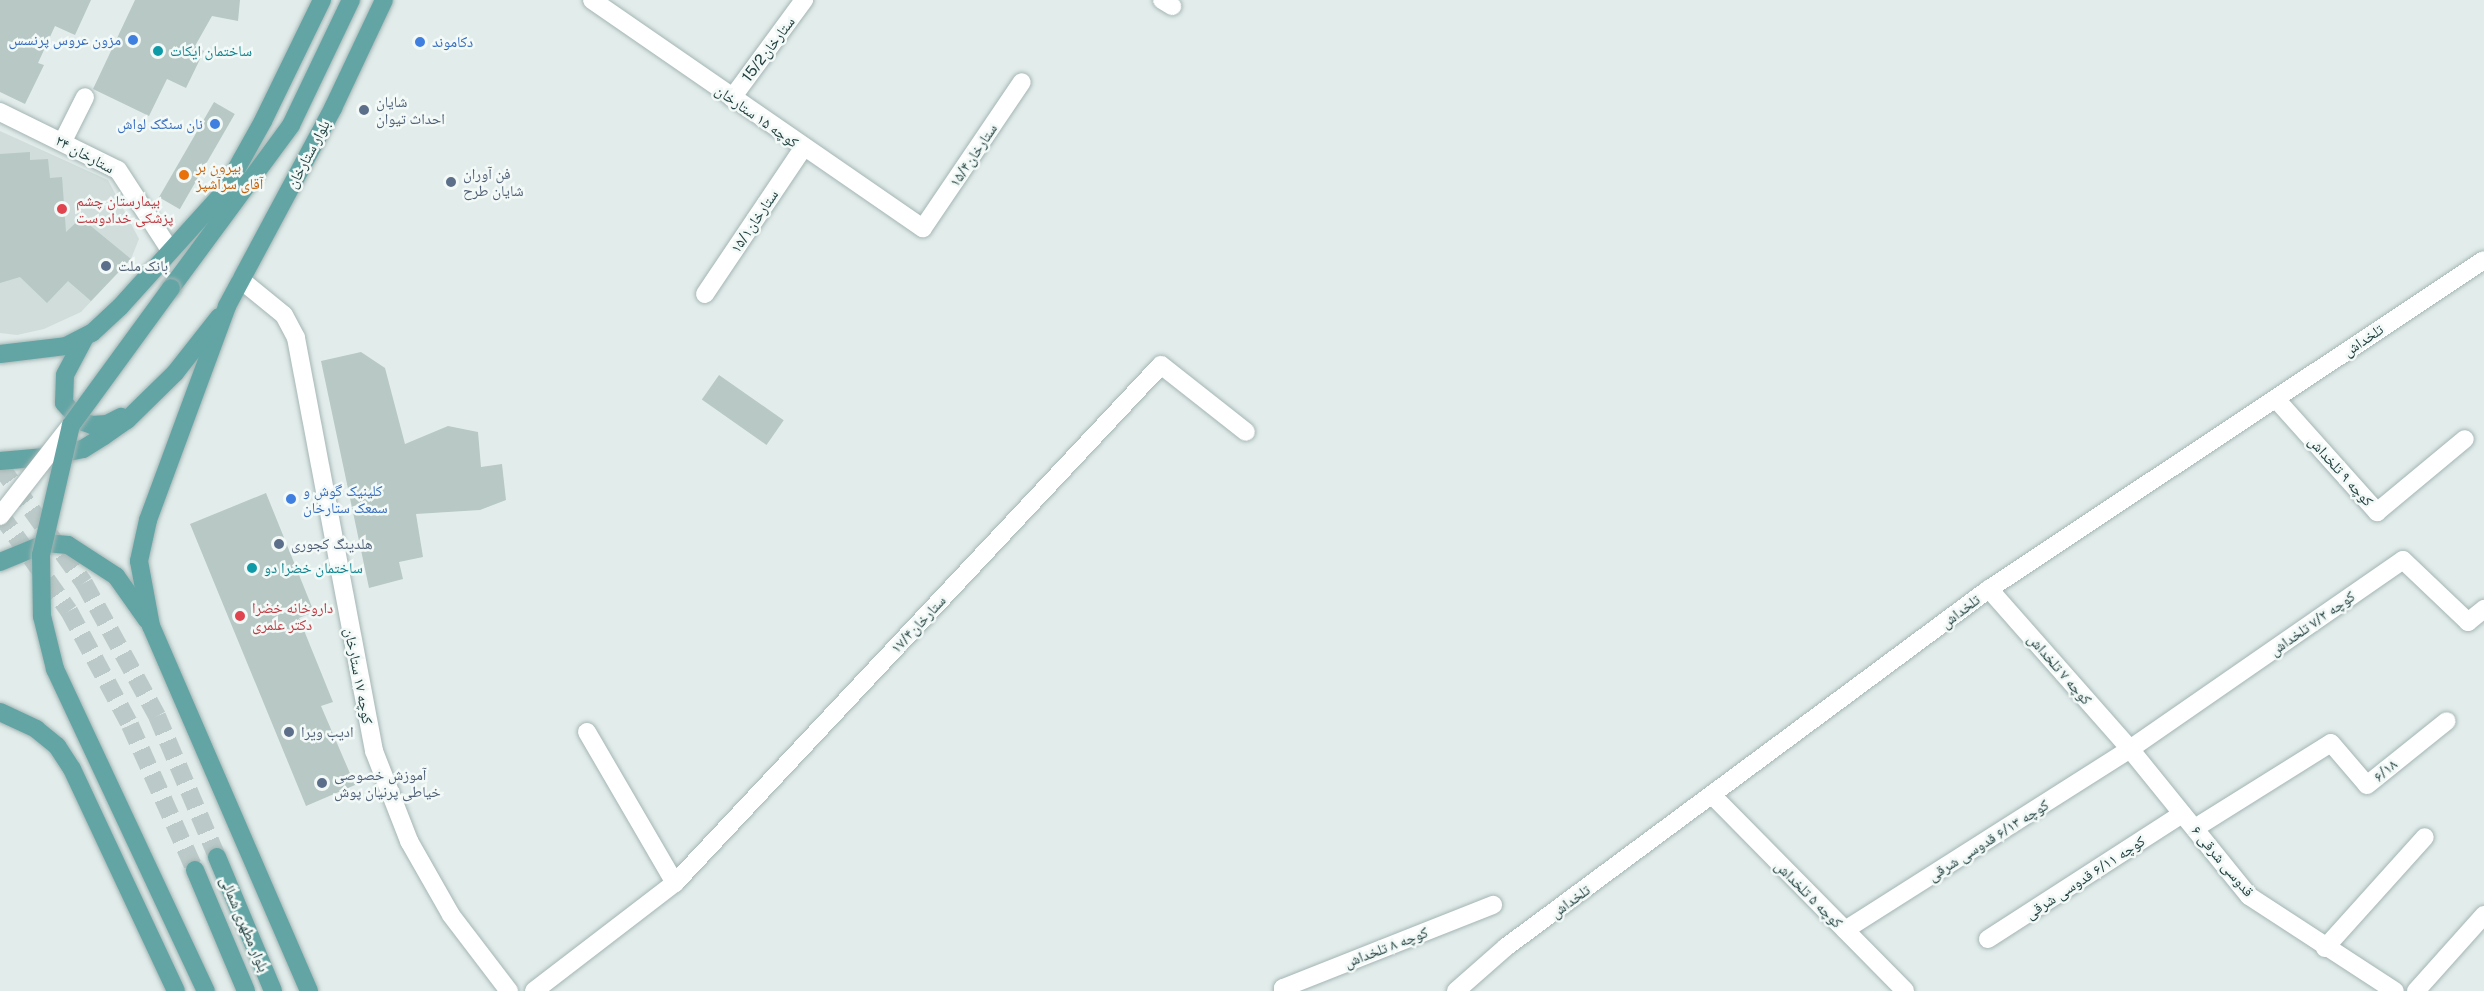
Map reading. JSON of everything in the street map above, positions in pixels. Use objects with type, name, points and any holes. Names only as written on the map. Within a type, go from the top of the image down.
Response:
[{"type":"main road","points":[[0,354],[66,346],[85,337],[120,307],[223,193],[263,121],[322,0]]},
{"type":"main road","name":"بلوار ستارخان","points":[[71,425],[291,125],[351,0]]},
{"type":"main road","name":"بلوار ستارخان","points":[[227,306],[333,108],[384,0]]},
{"type":"main road","points":[[0,461],[45,457],[83,448],[127,420],[175,373],[227,306]]},
{"type":"main road","points":[[151,626],[139,561],[141,543],[227,306]]},
{"type":"main road","points":[[85,337],[65,375],[64,403],[80,421],[92,425],[107,424],[135,410]]},
{"type":"main road","points":[[71,425],[41,555],[42,616],[47,644],[56,669],[206,991]]},
{"type":"main road","points":[[0,562],[46,543],[68,545],[116,576],[151,626],[309,991]]},
{"type":"main road","points":[[0,705],[57,746],[90,802],[176,991]]},
{"type":"main road","points":[[0,712],[36,729]]},
{"type":"main road","name":"بلوار مطهرى شمالى","points":[[217,857],[273,991]]},
{"type":"main road","name":"بلوار مطهرى شمالى","points":[[195,870],[246,991]]},
{"type":"street","name":"کوچه ۱۵ ستارخان","points":[[592,0],[803,148],[923,228]]},
{"type":"street","name":"ستارخان15/2","points":[[732,98],[804,0]]},
{"type":"street","name":"ستارخان۱۵/۴","points":[[923,228],[1022,82]]},
{"type":"street","points":[[63,141],[85,97]]},
{"type":"street","name":"۲۴ ستارخان","points":[[0,112],[118,170],[170,250]]},
{"type":"street","name":"ستارخان۱۵/۱","points":[[705,294],[803,148]]},
{"type":"street","name":"تلخداش","points":[[1456,991],[1506,947],[1714,797],[1989,589],[2276,399],[2481,268]]},
{"type":"street","name":"کوچه ۱۷ ستارخان","points":[[241,280],[284,315],[297,338],[374,751],[409,841],[451,915],[509,991]]},
{"type":"street","name":"ستارخان۱۷/۴","points":[[534,991],[675,883],[1161,364],[1246,432]]},
{"type":"street","name":"کوچه ۹ تلخداش","points":[[2276,399],[2377,512],[2465,439]]},
{"type":"street","points":[[0,516],[71,425]]},
{"type":"street","name":"کوچه ۷/۲ تلخداش","points":[[2130,749],[2403,560],[2468,622],[2484,609]]},
{"type":"street","name":"کوچه ۷ تلخداش","points":[[1989,589],[2130,749]]},
{"type":"street","name":"۶/۱۸","points":[[2195,828],[2331,743],[2367,785],[2447,721]]},
{"type":"street","points":[[587,732],[675,883]]},
{"type":"street","name":"قدوسی شرقی ۶","points":[[2130,749],[2249,896],[2325,948],[2395,991]]},
{"type":"street","name":"کوچه ۶/۱۳ قدوسی شرقی","points":[[1845,930],[2130,749]]},
{"type":"street","name":"کوچه ۵ تلخداش","points":[[1714,797],[1905,991]]},
{"type":"street","name":"کوچه ۶/۱۱ قدوسی شرقی","points":[[1988,939],[2182,814]]},
{"type":"street","points":[[2325,948],[2425,837]]},
{"type":"street","name":"کوچه ۸ تلخداش","points":[[1283,991],[1283,988],[1493,905]]},
{"type":"street","points":[[2416,991],[2484,915]]},
{"type":"shaded area","name":"بیمارستان چشم پزشکی خدادوست","points":[[0,131],[108,180],[139,239],[131,259],[81,312],[44,329],[17,335],[0,333]]},
{"type":"building","points":[[0,0],[91,0],[75,35],[55,26],[38,63],[44,65],[25,104],[0,92]]},
{"type":"building","points":[[135,0],[240,0],[238,21],[212,16],[195,46],[204,51],[186,88],[167,79],[149,116],[93,89]]},
{"type":"building","points":[[214,102],[235,114],[180,209],[159,197]]},
{"type":"building","points":[[30,152],[30,160],[48,159],[50,178],[62,177],[66,232],[81,218],[131,259],[91,301],[68,281],[47,303],[20,277],[0,283],[0,154]]},
{"type":"building","points":[[361,352],[385,368],[405,444],[448,426],[478,432],[481,467],[502,464],[506,500],[480,510],[416,514],[423,557],[399,562],[403,579],[369,588],[321,361]]},
{"type":"building","points":[[719,375],[784,420],[767,445],[702,400]]},
{"type":"building","points":[[266,493],[314,612],[299,618],[333,702],[321,706],[355,785],[306,806],[190,524]]},
{"type":"tunnel","points":[[0,466],[84,583],[157,716],[217,857]]},
{"type":"tunnel","points":[[0,514],[69,611],[130,725],[195,870]]},
{"type":"place","name":"مزون عروس پرنسس","points":[[133,40]]},
{"type":"place","name":"دکاموند","points":[[420,42]]},
{"type":"place","name":"ساختمان ایکات","points":[[158,51]]},
{"type":"place","name":"شایان احداث تیوان","points":[[364,110]]},
{"type":"place","name":"نان سنگک لواش","points":[[215,124]]},
{"type":"place","name":"بیرون بر آقای سرآشپز","points":[[184,175]]},
{"type":"place","name":"فن آوران شایان طرح","points":[[451,182]]},
{"type":"place","name":"بیمارستان چشم پزشکی خدادوست","points":[[62,209]]},
{"type":"place","name":"بانک ملت","points":[[106,266]]},
{"type":"place","name":"کلینیک گوش و سمعک ستارخان","points":[[291,499]]},
{"type":"place","name":"هلدینگ کجوری","points":[[279,544]]},
{"type":"place","name":"ساختمان خضرا دو","points":[[252,568]]},
{"type":"place","name":"داروخانه خضرا دکتر علمری","points":[[240,616]]},
{"type":"place","name":"ادیب ویرا","points":[[289,732]]},
{"type":"place","name":"آموزش خصوصی خیاطی پرنیان پوش","points":[[322,783]]}]
